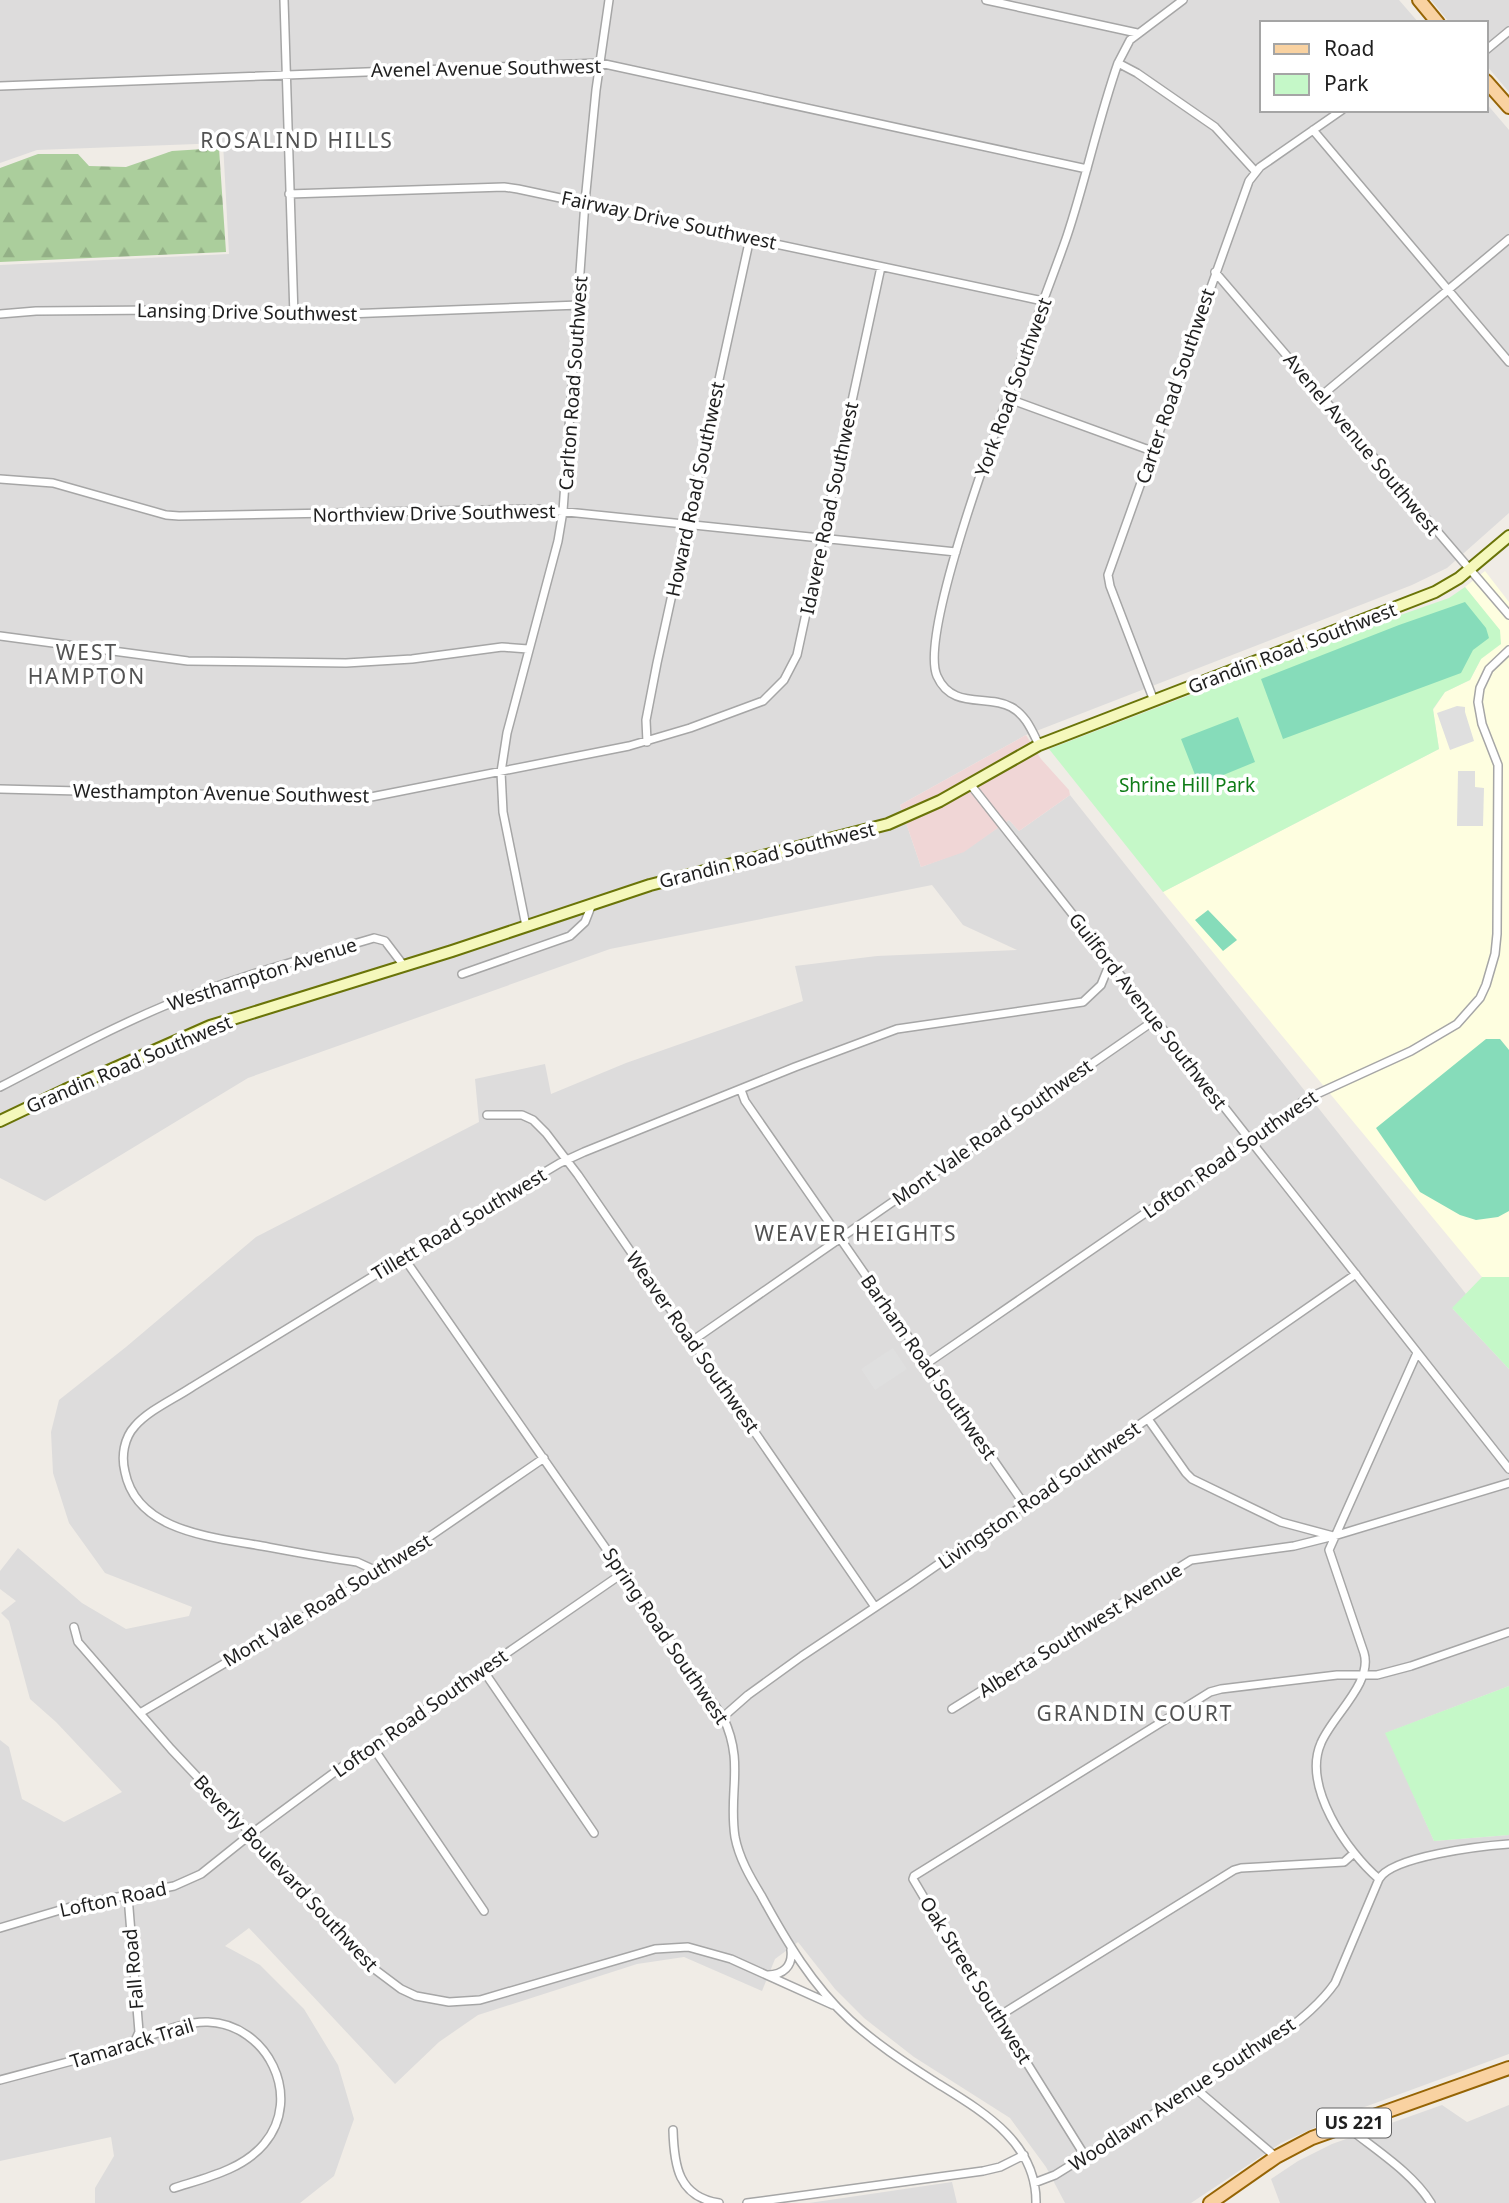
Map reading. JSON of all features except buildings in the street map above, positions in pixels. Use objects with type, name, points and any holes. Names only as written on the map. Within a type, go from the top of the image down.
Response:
[{"type":"main road","points":[[1422,1],[1437,21]]},
{"type":"main road","points":[[1488,83],[1509,107]]},
{"type":"main road","name":"US 221","points":[[1210,2203],[1276,2157],[1312,2138],[1509,2068]]},
{"type":"street","points":[[284,0],[294,316]]},
{"type":"street","name":"Carlton Road Southwest","points":[[526,926],[505,824],[501,772],[507,733],[558,541],[563,512],[585,202],[609,0]]},
{"type":"street","points":[[986,0],[1137,33]]},
{"type":"street","name":"York Road Southwest","points":[[1039,745],[1028,723],[1012,707],[954,694],[940,682],[934,656],[937,630],[956,552],[1087,169],[1118,63],[1124,49],[1137,33],[1183,0]]},
{"type":"street","points":[[1488,48],[1509,31]]},
{"type":"street","name":"Avenel Avenue Southwest","points":[[0,86],[600,63],[1087,169]]},
{"type":"street","points":[[1118,63],[1137,73],[1215,127],[1255,171],[1339,112]]},
{"type":"street","points":[[1313,130],[1509,362]]},
{"type":"street","name":"Carter Road Southwest","points":[[1154,701],[1108,581],[1215,272],[1249,180],[1255,171]]},
{"type":"street","name":"Fairway Drive Southwest","points":[[289,194],[504,187],[1043,301]]},
{"type":"street","name":"Howard Road Southwest","points":[[647,742],[646,720],[750,238]]},
{"type":"street","points":[[1321,396],[1509,239]]},
{"type":"street","name":"Idavere Road Southwest","points":[[727,715],[763,701],[773,693],[793,666],[881,267]]},
{"type":"street","name":"Avenel Avenue Southwest","points":[[1215,272],[1509,615]]},
{"type":"street","name":"Lansing Drive Southwest","points":[[0,314],[160,310],[294,316],[579,305]]},
{"type":"street","points":[[1009,399],[1152,451]]},
{"type":"street","name":"Northview Drive Southwest","points":[[0,479],[31,480],[64,486],[166,515],[179,516],[510,508],[956,552]]},
{"type":"street","name":"Grandin Road Southwest","points":[[0,1121],[211,1026],[679,877],[888,824],[940,801],[1039,745],[1435,592],[1469,570],[1509,536]]},
{"type":"street","points":[[0,636],[188,661],[346,663],[402,660],[502,647],[528,649]]},
{"type":"street","name":"Lofton Road Southwest","points":[[926,1364],[1250,1141],[1314,1093],[1445,1033],[1468,1014],[1483,992],[1490,975],[1497,934],[1498,765],[1482,724],[1478,702],[1480,688],[1489,669],[1509,650]]},
{"type":"street","name":"Westhampton Avenue Southwest","points":[[0,789],[349,799],[371,797],[647,742],[727,715]]},
{"type":"street","name":"Guilford Avenue Southwest","points":[[970,784],[1509,1469]]},
{"type":"street","points":[[462,974],[570,936],[585,922],[592,903]]},
{"type":"street","name":"Westhampton Avenue","points":[[0,1087],[165,1005],[290,963],[374,938],[385,941],[404,966]]},
{"type":"street","name":"Tillett Road Southwest","points":[[379,1572],[357,1562],[193,1534],[180,1529],[156,1516],[135,1496],[126,1477],[124,1449],[127,1438],[141,1420],[566,1160],[897,1029],[1083,1002],[1101,985],[1110,963]]},
{"type":"street","name":"Mont Vale Road Southwest","points":[[692,1341],[1155,1020]]},
{"type":"street","name":"Barham Road Southwest","points":[[741,1090],[745,1101],[1024,1504]]},
{"type":"street","name":"Weaver Road Southwest","points":[[487,1115],[522,1115],[533,1120],[566,1160],[875,1607]]},
{"type":"street","name":"Spring Road Southwest","points":[[404,1258],[723,1717],[734,1744],[734,1826],[739,1851],[791,1949],[836,2006],[870,2037],[987,2114],[1012,2137],[1024,2155],[1034,2183],[1036,2203]]},
{"type":"street","name":"Livingston Road Southwest","points":[[723,1717],[748,1695],[802,1656],[1356,1274]]},
{"type":"street","points":[[1417,1353],[1334,1536],[1329,1554],[1364,1653],[1366,1668],[1325,1733],[1316,1761],[1319,1786],[1330,1813],[1353,1854],[1379,1879],[1387,1869],[1445,1852],[1509,1844]]},
{"type":"street","points":[[1148,1419],[1192,1479],[1281,1522],[1334,1536]]},
{"type":"street","name":"Mont Vale Road Southwest","points":[[140,1713],[379,1572],[544,1458]]},
{"type":"street","name":"Alberta Southwest Avenue","points":[[952,1709],[1191,1560],[1294,1546],[1509,1483]]},
{"type":"street","name":"Lofton Road Southwest","points":[[221,1858],[372,1746],[623,1573]]},
{"type":"street","name":"Beverly Boulevard Southwest","points":[[74,1627],[78,1642],[140,1713],[373,1968],[401,1989],[425,1998],[463,2002],[491,1998],[644,1952],[673,1947],[695,1948],[715,1953],[836,2006]]},
{"type":"street","points":[[1363,1676],[1397,1670],[1509,1632]]},
{"type":"street","points":[[483,1670],[594,1833]]},
{"type":"street","name":"Oak Street Southwest","points":[[1085,2156],[913,1879],[914,1876],[1210,1692],[1337,1675],[1363,1676]]},
{"type":"street","points":[[372,1746],[484,1911]]},
{"type":"street","points":[[999,2016],[1234,1870],[1345,1862],[1353,1854]]},
{"type":"street","name":"Lofton Road","points":[[0,1928],[77,1905],[188,1881],[221,1858]]},
{"type":"street","name":"Woodlawn Avenue Southwest","points":[[1034,2183],[1055,2175],[1282,2034],[1326,1995],[1335,1983],[1379,1879]]},
{"type":"street","name":"Fall Road","points":[[128,1896],[139,2032],[135,2041]]},
{"type":"street","points":[[765,1975],[775,1975],[788,1967],[792,1957],[791,1949]]},
{"type":"street","name":"Tamarack Trail","points":[[0,2080],[128,2046],[135,2041],[199,2022],[222,2024],[249,2037],[259,2045],[272,2063],[278,2080],[280,2112],[272,2134],[264,2144],[232,2168],[174,2188]]},
{"type":"street","points":[[1195,2088],[1276,2157]]},
{"type":"street","points":[[1346,2126],[1409,2178],[1425,2193],[1431,2203]]},
{"type":"street","points":[[673,2130],[677,2164],[687,2189],[701,2199],[719,2203]]},
{"type":"street","points":[[747,2203],[983,2171],[1000,2167],[1024,2155]]},
{"type":"shaded area","points":[[0,0],[1399,0],[1417,21],[1260,21],[1260,112],[1488,112],[1488,105],[1509,130],[1509,513],[1447,568],[1412,585],[1026,735],[900,805],[921,867],[964,851],[1009,820],[1019,831],[1070,795],[1466,1294],[1453,1309],[1509,1369],[1509,1686],[1386,1733],[1434,1841],[1509,1835],[1509,2054],[1340,2116],[1281,2143],[1191,2203],[1065,2203],[1046,2167],[1010,2118],[914,2057],[864,2018],[835,1989],[798,1942],[775,1959],[762,1991],[684,1957],[637,1964],[478,2015],[439,2042],[395,2084],[249,1928],[225,1946],[260,1965],[304,2009],[338,2065],[354,2119],[334,2176],[300,2203],[95,2203],[95,2188],[114,2156],[111,2137],[0,2161],[0,1740],[9,1747],[22,1799],[64,1822],[122,1792],[56,1722],[30,1699],[9,1621],[1,1613],[16,1601],[0,1589],[0,1571],[18,1548],[82,1603],[126,1629],[189,1616],[192,1607],[105,1573],[69,1523],[53,1473],[51,1432],[59,1400],[256,1237],[479,1122],[475,1079],[545,1064],[551,1094],[626,1063],[803,1001],[795,966],[877,956],[1017,950],[963,925],[932,885],[610,949],[248,1078],[45,1201],[0,1178],[0,265],[229,254],[223,143],[37,150],[0,163]]},
{"type":"shaded area","points":[[1431,0],[1509,0],[1509,92],[1488,67],[1488,21],[1448,21]]},
{"type":"shaded area","points":[[1485,571],[1509,602],[1509,1277],[1482,1277],[1163,892],[1439,749],[1433,710],[1445,692],[1470,680],[1481,659],[1485,612],[1465,587]]},
{"type":"shaded area","points":[[1457,706],[1465,707],[1474,741],[1450,750],[1437,713]]},
{"type":"shaded area","points":[[1026,735],[1041,759],[1069,790],[1070,795],[1019,831],[1009,820],[964,852],[921,867],[900,805]]},
{"type":"shaded area","points":[[1458,771],[1475,771],[1475,787],[1484,788],[1483,826],[1457,826]]},
{"type":"shaded area","points":[[893,1348],[907,1369],[875,1390],[861,1369]]},
{"type":"shaded area","points":[[1442,2105],[1467,2122],[1509,2105],[1509,2203],[1280,2203],[1271,2179],[1298,2161],[1332,2144]]},
{"type":"shaded area","points":[[952,2182],[957,2203],[809,2203]]},
{"type":"green space","points":[[219,148],[226,252],[0,262],[0,168],[38,154],[78,154],[89,166],[126,167],[172,151]]},
{"type":"green space","name":"Shrine Hill Park","points":[[1465,587],[1500,630],[1501,644],[1481,659],[1470,680],[1445,692],[1433,709],[1439,749],[1163,892],[1049,749],[1449,598]]},
{"type":"green space","points":[[1465,602],[1486,628],[1489,638],[1473,650],[1461,673],[1283,739],[1261,679]]},
{"type":"green space","points":[[1238,717],[1255,762],[1199,785],[1181,739]]},
{"type":"green space","points":[[1208,910],[1237,940],[1223,951],[1195,920]]},
{"type":"green space","points":[[1486,1039],[1500,1039],[1509,1050],[1509,1211],[1498,1217],[1476,1220],[1460,1215],[1420,1192],[1376,1128]]},
{"type":"green space","points":[[1482,1277],[1509,1277],[1509,1369],[1452,1308]]},
{"type":"green space","points":[[1509,1686],[1509,1835],[1434,1841],[1385,1733]]},
{"type":"district","name":"ROSALIND HILLS","points":[[297,141]]},
{"type":"district","name":"WEST HAMPTON","points":[[87,665]]},
{"type":"district","name":"WEAVER HEIGHTS","points":[[856,1234]]},
{"type":"district","name":"GRANDIN COURT","points":[[1135,1714]]}]
